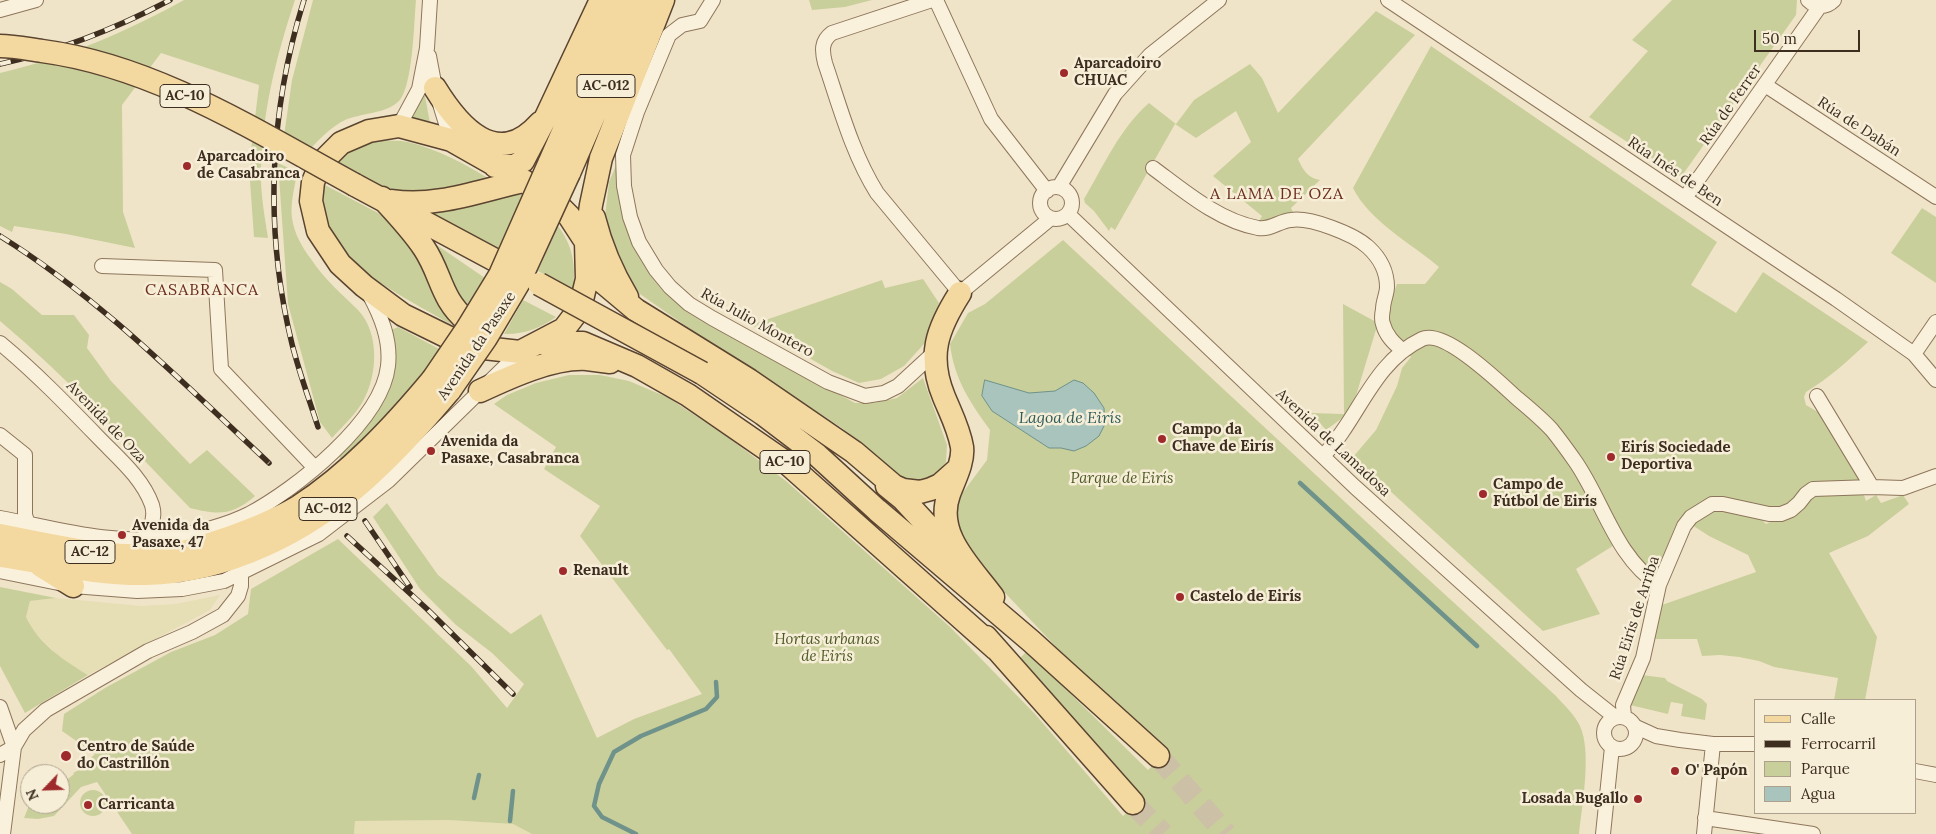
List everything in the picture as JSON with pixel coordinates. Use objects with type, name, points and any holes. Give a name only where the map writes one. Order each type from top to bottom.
[{"type":"main road","points":[[495,166],[514,166],[523,161],[547,115],[601,0]]},
{"type":"main road","name":"Avenida da Pasaxe","points":[[0,536],[80,551],[168,563],[214,564],[255,551],[294,531],[332,506],[366,479],[395,452],[441,385],[486,338],[518,284],[621,0]]},
{"type":"main road","name":"Avenida da Pasaxe","points":[[559,168],[644,0]]},
{"type":"main road","points":[[587,251],[569,216],[548,195],[451,140],[399,126],[369,131],[341,143],[321,163],[313,182],[311,201],[318,232],[340,264],[364,286],[403,315],[466,346],[528,347],[564,329],[580,308],[587,279],[587,251],[591,205],[601,158],[663,0]]},
{"type":"main road","name":"AC-10","points":[[0,46],[62,54],[116,68],[170,89],[219,112],[382,198],[702,373],[763,414],[817,455],[877,510],[1031,640],[1158,756]]},
{"type":"main road","points":[[435,88],[450,112],[480,140],[497,144],[519,140],[536,127],[547,115]]},
{"type":"main road","points":[[382,198],[403,202],[439,200],[524,181]]},
{"type":"main road","points":[[382,198],[405,222],[425,250],[455,311],[479,331],[506,339],[532,337],[564,329]]},
{"type":"main road","name":"AC-10","points":[[591,205],[599,240],[620,286],[636,310]]},
{"type":"main road","name":"AC-10","points":[[587,251],[599,279],[636,310],[749,380],[831,438],[903,499],[1031,640]]},
{"type":"main road","points":[[960,294],[943,324],[935,352],[937,375],[943,395],[959,430],[962,450],[945,510],[946,523],[951,539],[995,600]]},
{"type":"main road","name":"AC-10","points":[[528,347],[583,343],[637,366],[688,395],[788,464],[996,649]]},
{"type":"main road","points":[[480,391],[510,377],[546,364],[585,359],[637,366]]},
{"type":"main road","points":[[831,438],[854,452],[886,480],[903,490],[920,492],[931,489],[940,485],[958,469]]},
{"type":"main road","name":"AC-10","points":[[877,510],[996,649],[1133,803]]},
{"type":"main road","name":"Avenida da Pasaxe","points":[[0,556],[99,572],[145,574],[168,563]]},
{"type":"main road","points":[[32,560],[73,586]]},
{"type":"street","points":[[0,10],[36,0]]},
{"type":"street","points":[[399,126],[419,89],[427,48],[430,0]]},
{"type":"street","name":"Rúa Julio Montero","points":[[713,0],[700,21],[682,25],[669,35],[623,154],[624,186],[630,217],[639,242],[656,270],[670,287],[689,304],[712,318],[828,382],[865,396],[884,393],[898,386],[935,352]]},
{"type":"street","points":[[932,0],[832,33],[826,37],[824,42],[822,52],[825,63],[852,141],[869,180],[877,193],[960,294],[1051,218]]},
{"type":"street","points":[[936,0],[991,119],[1053,189],[1067,191],[1072,200],[1072,205],[1068,214],[1059,219],[1051,218],[1045,214],[1041,205],[1043,195],[1053,189],[1115,94],[1150,56],[1220,0]]},
{"type":"street","name":"Rúa de Ferrer","points":[[1684,198],[1765,85],[1814,3],[1830,4],[1834,0]]},
{"type":"street","name":"Rúa Inés de Ben","points":[[1395,2],[1914,354],[1936,380]]},
{"type":"street","points":[[427,48],[435,88],[451,140]]},
{"type":"street","name":"Rúa de Dabán","points":[[1765,85],[1936,197]]},
{"type":"street","points":[[1153,168],[1206,206],[1247,225],[1260,228],[1272,227],[1290,220],[1318,223],[1355,236],[1381,261],[1385,269],[1387,288],[1383,303],[1382,322],[1388,336],[1403,351]]},
{"type":"street","name":"Avenida de Lamadosa","points":[[1068,214],[1323,456],[1581,690],[1620,722],[1656,736]]},
{"type":"street","points":[[102,266],[216,270],[222,370],[315,468]]},
{"type":"street","points":[[0,518],[112,538],[142,540],[169,537],[227,523],[248,514],[272,500],[315,468],[345,439],[373,407],[383,386],[388,367],[388,345],[378,312],[364,286]]},
{"type":"street","points":[[1914,354],[1936,322]]},
{"type":"street","points":[[1323,456],[1335,444],[1369,388],[1387,365],[1403,351],[1424,338],[1443,340],[1474,359],[1551,430],[1576,462],[1629,558],[1646,576],[1659,584]]},
{"type":"street","name":"Avenida de Oza","points":[[0,343],[34,372],[140,481],[152,507],[153,520],[150,530],[142,540]]},
{"type":"street","name":"Avenida da Pasaxe","points":[[0,571],[73,586],[137,591],[182,589],[224,581],[319,534],[388,482],[480,391],[528,347]]},
{"type":"street","points":[[1817,396],[1872,487]]},
{"type":"street","points":[[0,435],[25,455],[25,515],[28,524]]},
{"type":"street","name":"Rúa Eirís de Arriba","points":[[1622,746],[1636,731],[1620,722],[1622,705],[1643,658],[1659,584],[1684,526],[1691,517],[1712,504],[1723,504],[1769,514],[1782,514],[1791,510],[1813,489],[1903,488],[1936,476]]},
{"type":"street","points":[[3,834],[14,747],[24,730],[46,710],[148,651],[192,632],[223,615],[238,596],[241,586],[241,573]]},
{"type":"street","points":[[0,707],[14,747]]},
{"type":"street","points":[[1620,722],[1604,736],[1605,741],[1622,746],[1656,736],[1713,744],[1754,744]]},
{"type":"street","points":[[1704,834],[1713,744]]},
{"type":"street","points":[[1603,834],[1608,774],[1622,746]]},
{"type":"street","points":[[0,755],[14,747]]},
{"type":"street","points":[[1916,771],[1936,775]]},
{"type":"street","points":[[1705,818],[1813,834]]},
{"type":"shaded area","points":[[220,595],[210,610],[88,675],[64,661],[33,631],[26,617],[30,601],[56,598],[141,606],[176,604]]},
{"type":"shaded area","points":[[448,820],[513,824],[532,834],[354,834],[355,821]]},
{"type":"green space","points":[[184,0],[295,0],[276,65],[264,132],[261,185],[268,238],[254,237],[250,181],[251,150],[259,85],[161,53],[122,105],[123,212],[135,248],[14,226],[12,232],[0,226],[0,73],[48,60],[95,43],[140,23]]},
{"type":"green space","points":[[313,0],[416,0],[410,68],[404,93],[399,101],[380,111],[345,120],[331,129],[310,149],[284,136],[292,80]]},
{"type":"green space","points":[[809,0],[872,0],[845,7],[812,10]]},
{"type":"green space","points":[[1672,0],[1797,0],[1796,15],[1681,177],[1589,117],[1648,51],[1632,40]]},
{"type":"green space","points":[[1376,11],[1415,35],[1298,159],[1306,173],[1320,180],[1291,208],[1294,214],[1257,225],[1262,216],[1213,176],[1251,142],[1236,111],[1196,138],[1175,124],[1115,230],[1111,227],[1109,231],[1094,211],[1085,203],[1084,199],[1121,136],[1129,124],[1149,103],[1176,124],[1194,100],[1250,64],[1262,78],[1278,113]]},
{"type":"green space","points":[[1431,46],[1717,242],[1691,285],[1736,313],[1763,272],[1868,342],[1838,369],[1806,392],[1804,397],[1806,405],[1823,415],[1860,482],[1797,494],[1788,505],[1776,509],[1708,499],[1690,509],[1678,520],[1657,571],[1648,570],[1624,539],[1576,569],[1600,614],[1543,631],[1353,457],[1376,430],[1397,386],[1402,368],[1411,357],[1390,327],[1387,310],[1397,284],[1425,284],[1439,267],[1380,222],[1360,200],[1353,188]]},
{"type":"green space","points":[[421,96],[425,96],[430,123],[410,119]]},
{"type":"green space","points":[[380,140],[405,141],[419,145],[441,153],[491,180],[451,190],[405,192],[379,188],[334,164],[355,147]]},
{"type":"green space","points":[[278,163],[297,172],[292,201],[292,218],[302,245],[321,273],[365,319],[373,342],[374,368],[367,392],[362,403],[332,438],[320,422],[288,304]]},
{"type":"green space","points":[[617,163],[618,196],[642,259],[660,287],[672,299],[722,330],[855,403],[873,403],[897,398],[923,378],[947,445],[946,462],[937,474],[921,481],[907,480],[887,469],[842,428],[713,345],[640,294],[626,274],[613,247],[605,217],[609,182]]},
{"type":"green space","points":[[323,184],[393,223],[418,255],[439,306],[452,325],[379,282],[345,255],[332,239],[324,223],[321,204]]},
{"type":"green space","points":[[513,192],[523,196],[499,250],[421,210]]},
{"type":"green space","points":[[1922,208],[1936,217],[1936,283],[1891,253]]},
{"type":"green space","points":[[558,226],[570,248],[574,264],[573,290],[538,271]]},
{"type":"green space","points":[[422,235],[485,278],[464,314]]},
{"type":"green space","points":[[1063,240],[1569,710],[1580,726],[1584,737],[1586,764],[1579,834],[532,834],[513,824],[448,820],[355,821],[354,834],[132,834],[97,782],[81,787],[70,799],[70,777],[95,754],[62,731],[64,714],[105,688],[171,652],[215,635],[248,614],[251,589],[338,539],[471,666],[507,708],[524,684],[492,653],[456,625],[420,589],[373,517],[387,503],[438,575],[511,634],[541,614],[597,738],[634,719],[702,694],[580,536],[600,506],[544,469],[556,447],[494,404],[507,395],[536,383],[569,375],[600,375],[629,381],[669,398],[729,438],[786,481],[950,627],[1035,714],[1123,816],[1140,801],[1021,660],[1021,657],[1026,652],[1030,654],[1148,770],[1166,753],[1127,713],[1058,649],[992,579],[962,541],[956,526],[955,503],[987,460],[990,430],[964,390],[955,368],[950,344],[968,313],[985,304]]},
{"type":"green space","points":[[923,279],[939,303],[924,344],[904,366],[881,379],[859,383],[832,371],[751,325],[882,280],[885,288]]},
{"type":"green space","points":[[0,282],[12,289],[42,315],[74,315],[89,335],[87,348],[111,381],[190,464],[207,450],[255,496],[247,503],[224,512],[217,513],[190,508],[74,388],[0,321]]},
{"type":"green space","points":[[523,300],[556,317],[531,330],[504,334]]},
{"type":"green space","points":[[1343,304],[1378,323],[1355,399],[1345,416],[1326,430],[1311,413],[1344,414]]},
{"type":"green space","points":[[398,327],[441,350],[384,420],[341,459],[338,455],[371,419],[384,399],[391,376],[391,330]]},
{"type":"green space","points":[[1863,492],[1866,501],[1876,495],[1881,503],[1903,495],[1909,504],[1868,536],[1829,553],[1877,637],[1865,699],[1834,699],[1838,678],[1774,667],[1759,661],[1739,657],[1702,656],[1697,639],[1652,639],[1659,606],[1756,572],[1748,555],[1709,536],[1692,525],[1715,509],[1761,519],[1766,524],[1807,505],[1807,501],[1816,495]]},
{"type":"green space","points":[[0,587],[56,598],[30,601],[26,617],[44,643],[88,675],[25,713],[0,666]]},
{"type":"green space","points":[[1642,675],[1665,678],[1667,681],[1702,699],[1707,704],[1705,720],[1681,716],[1683,704],[1671,702],[1668,714],[1630,705]]},
{"type":"green space","points":[[93,790],[102,794],[106,803],[102,812],[93,816],[84,812],[80,803],[84,794]]},
{"type":"green space","points":[[26,814],[56,814],[38,819],[24,818]]},
{"type":"water","name":"Lagoa de Eirís","points":[[985,380],[1029,393],[1055,391],[1074,380],[1083,383],[1094,393],[1104,408],[1105,424],[1099,436],[1086,446],[1074,451],[1049,448],[992,411],[982,396]]},
{"type":"waterway","points":[[1300,483],[1477,646]]},
{"type":"waterway","points":[[636,834],[602,817],[594,806],[599,784],[614,752],[641,736],[706,709],[717,697],[716,682]]},
{"type":"waterway","points":[[474,798],[479,775]]},
{"type":"waterway","points":[[510,821],[513,791]]},
{"type":"tunnel","points":[[1158,756],[1226,834]]},
{"type":"tunnel","points":[[1133,803],[1163,834]]},
{"type":"railway","points":[[0,64],[22,59],[87,38],[170,0]]},
{"type":"railway","points":[[304,0],[292,42],[283,85],[274,171],[274,215],[283,301],[292,344],[318,427]]},
{"type":"railway","points":[[0,236],[37,260],[106,314],[172,372],[269,463]]},
{"type":"railway","points":[[365,521],[410,587]]},
{"type":"railway","points":[[347,536],[427,609],[513,694]]},
{"type":"place","name":"Aparcadoiro CHUAC","points":[[1064,73]]},
{"type":"place","name":"Aparcadoiro de Casabranca","points":[[187,166]]},
{"type":"place","name":"Campo da Chave de Eirís","points":[[1162,439]]},
{"type":"place","name":"Avenida da Pasaxe, Casabranca","points":[[431,451]]},
{"type":"place","name":"Eirís Sociedade Deportiva","points":[[1611,457]]},
{"type":"place","name":"Campo de Fútbol de Eirís","points":[[1483,494]]},
{"type":"place","name":"Avenida da Pasaxe, 47","points":[[122,535]]},
{"type":"place","name":"Renault","points":[[563,571]]},
{"type":"place","name":"Castelo de Eirís","points":[[1180,597]]},
{"type":"place","name":"Centro de Saúde do Castrillón","points":[[66,756]]},
{"type":"place","name":"O' Papón","points":[[1675,771]]},
{"type":"place","name":"Losada Bugallo","points":[[1638,799]]},
{"type":"place","name":"Carricanta","points":[[88,805]]},
{"type":"district","name":"A LAMA DE OZA","points":[[1277,194]]},
{"type":"district","name":"CASABRANCA","points":[[202,290]]},
{"type":"park label","name":"Parque de Eirís","points":[[1122,479]]},
{"type":"park label","name":"Hortas urbanas de Eirís","points":[[827,648]]}]
